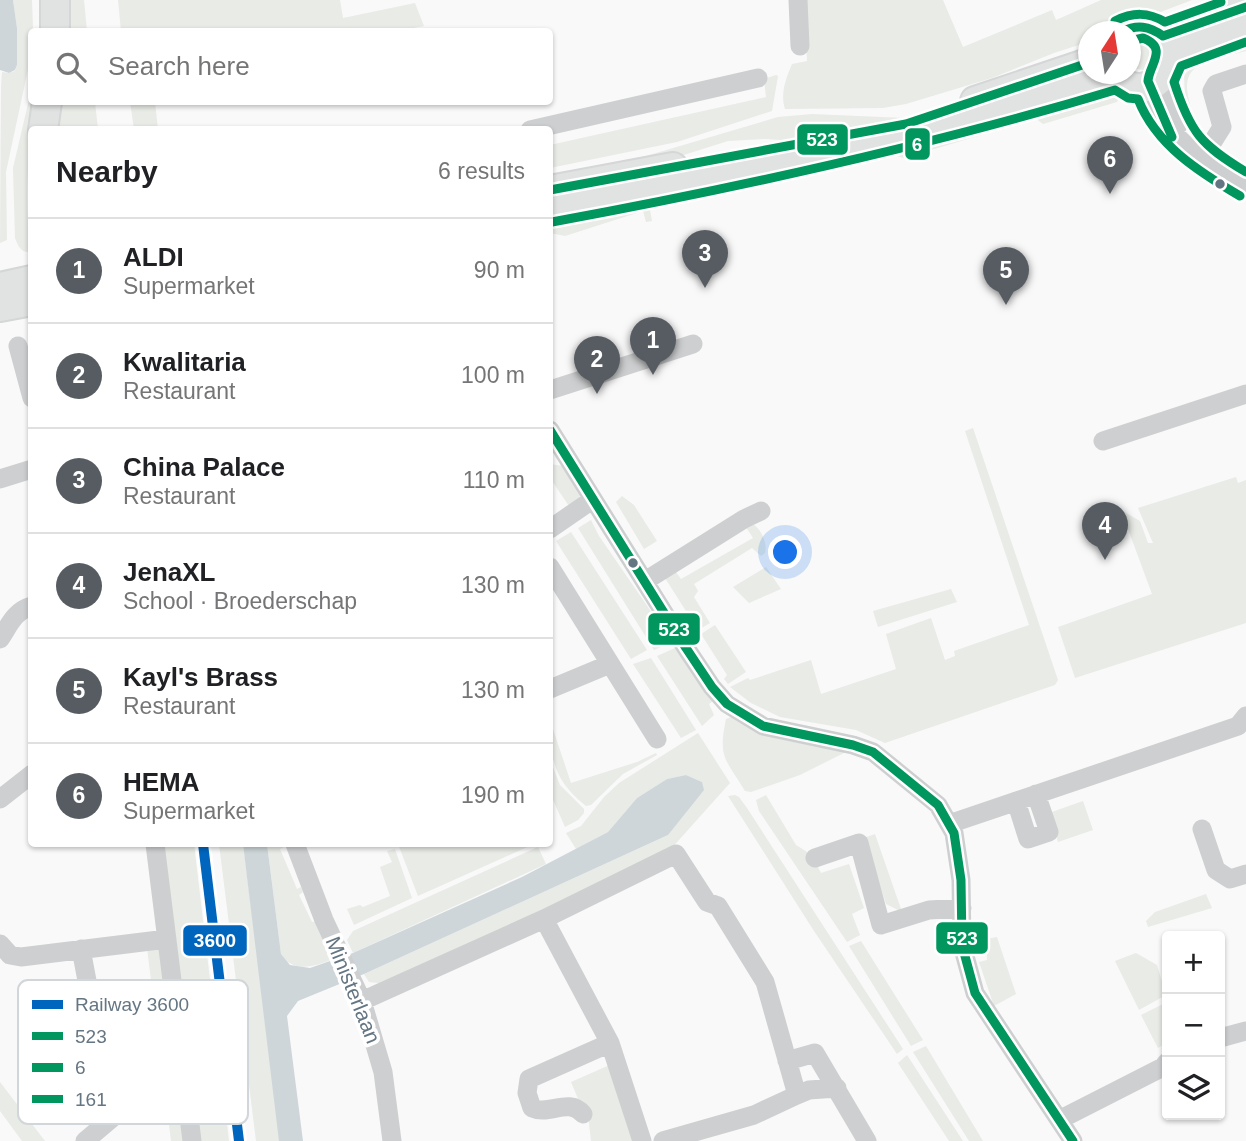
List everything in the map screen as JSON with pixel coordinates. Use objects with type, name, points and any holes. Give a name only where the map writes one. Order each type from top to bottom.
[{"type":"street","points":[[55,0],[55,28]]},
{"type":"street","points":[[799,0],[800,46]]},
{"type":"street","points":[[1141,79],[1246,7]]},
{"type":"street","points":[[1141,25],[1145,25],[1160,65],[1150,97],[1171,132],[1196,153],[1246,186]]},
{"type":"street","points":[[1160,65],[1246,29]]},
{"type":"street","points":[[553,189],[906,124],[1078,66]]},
{"type":"street","points":[[1196,153],[1222,127],[1212,91],[1216,84],[1246,74]]},
{"type":"street","points":[[548,126],[758,78]]},
{"type":"street","points":[[553,209],[847,150],[1016,108],[1089,84]]},
{"type":"street","points":[[44,126],[47,105]]},
{"type":"street","points":[[0,287],[28,281]]},
{"type":"street","points":[[0,307],[28,302]]},
{"type":"street","points":[[553,389],[693,344]]},
{"type":"street","points":[[18,346],[28,383]]},
{"type":"street","points":[[1103,442],[1246,394]]},
{"type":"street","points":[[553,435],[707,680],[727,704],[771,729],[853,745],[873,752],[938,805],[956,844],[962,908],[962,945],[975,993],[1073,1141]]},
{"type":"street","points":[[0,479],[28,470]]},
{"type":"street","points":[[553,527],[592,500]]},
{"type":"street","points":[[645,581],[744,519],[761,512]]},
{"type":"street","points":[[553,572],[657,739]]},
{"type":"street","points":[[0,639],[10,620],[28,607]]},
{"type":"street","points":[[553,688],[610,664]]},
{"type":"street","points":[[949,824],[1238,726],[1246,716]]},
{"type":"street","points":[[0,799],[28,777]]},
{"type":"street","points":[[1016,801],[1028,839],[1049,832],[1036,794]]},
{"type":"street","points":[[1202,829],[1216,870],[1230,879],[1246,874]]},
{"type":"street","points":[[815,858],[859,843],[881,925],[929,910],[962,908]]},
{"type":"street","points":[[155,847],[172,980]]},
{"type":"street","name":"Ministerlaan","points":[[296,847],[358,994],[383,1072],[392,1141]]},
{"type":"street","points":[[358,994],[544,919],[676,854],[707,902],[718,906],[765,982],[797,1095]]},
{"type":"street","points":[[544,919],[610,1043],[642,1141]]},
{"type":"street","points":[[0,944],[10,955],[21,957],[167,939]]},
{"type":"street","points":[[81,949],[87,980]]},
{"type":"street","points":[[1225,1037],[1246,1031]]},
{"type":"street","points":[[583,1114],[569,1106],[537,1110],[532,1108],[527,1093],[529,1079],[610,1043]]},
{"type":"street","points":[[787,1061],[815,1053],[867,1141]]},
{"type":"street","points":[[1059,1119],[1162,1068]]},
{"type":"street","points":[[663,1141],[754,1115],[809,1090],[836,1088]]},
{"type":"street","points":[[85,1141],[105,1124]]},
{"type":"shaded area","points":[[0,0],[13,0],[17,28],[17,65],[15,70],[9,73],[0,70]]},
{"type":"shaded area","points":[[13,0],[32,0],[33,28],[28,28],[28,69],[6,172],[7,240],[0,243],[2,72],[15,71],[17,28]]},
{"type":"shaded area","points":[[63,0],[84,0],[87,28],[64,28]]},
{"type":"shaded area","points":[[118,0],[340,0],[343,18],[415,3],[424,26],[413,28],[121,28]]},
{"type":"shaded area","points":[[804,0],[943,0],[963,47],[1052,10],[1056,20],[1101,0],[1192,0],[1158,13],[1147,10],[1132,12],[1121,15],[1115,21],[1078,21],[1078,45],[992,78],[906,104],[883,108],[785,109],[783,92],[792,64],[807,61]]},
{"type":"shaded area","points":[[1141,40],[1149,41],[1157,49],[1154,66],[1141,70]]},
{"type":"shaded area","points":[[1246,45],[1246,51],[1208,61],[1190,73],[1187,91],[1204,140],[1199,140],[1189,117],[1184,75],[1197,62]]},
{"type":"shaded area","points":[[778,76],[772,111],[677,142],[553,167],[553,144],[766,97],[764,79]]},
{"type":"shaded area","points":[[1115,93],[1120,96],[1117,102],[1043,124],[1031,115]]},
{"type":"shaded area","points":[[28,104],[37,105],[33,126],[28,126],[28,252],[20,248],[15,238],[13,168]]},
{"type":"shaded area","points":[[56,105],[95,105],[98,126],[53,126]]},
{"type":"shaded area","points":[[130,105],[155,105],[158,126],[134,126]]},
{"type":"shaded area","points":[[812,114],[905,118],[888,124],[794,141],[728,141],[649,166],[553,180],[553,174],[646,156],[778,117]]},
{"type":"shaded area","points":[[997,122],[988,133],[904,158],[882,152]]},
{"type":"shaded area","points":[[711,187],[712,194],[650,210],[652,221],[646,222],[643,211],[565,236],[553,234],[553,224],[564,219]]},
{"type":"shaded area","points":[[973,428],[1058,680],[1055,685],[885,743],[856,730],[780,717],[751,703],[730,687],[748,678],[750,680],[811,660],[821,694],[896,669],[886,634],[931,618],[945,660],[955,656],[954,651],[1029,625],[965,431]]},
{"type":"shaded area","points":[[553,464],[563,466],[580,496],[575,505],[569,506],[553,482]]},
{"type":"shaded area","points":[[1236,477],[1238,483],[1246,480],[1246,623],[1075,678],[1058,627],[1152,594],[1121,510],[1140,521],[1148,543],[1153,543],[1138,508]]},
{"type":"shaded area","points":[[622,496],[634,505],[657,541],[644,549],[616,502]]},
{"type":"shaded area","points":[[591,520],[599,536],[672,642],[654,650],[578,528]]},
{"type":"shaded area","points":[[753,524],[763,537],[765,553],[761,556],[752,548],[694,584],[698,591],[694,597],[710,623],[698,630],[665,578],[676,572],[681,579],[753,538],[746,527]]},
{"type":"shaded area","points":[[571,532],[647,650],[631,659],[556,541]]},
{"type":"shaded area","points":[[766,567],[781,589],[749,603],[733,587]]},
{"type":"shaded area","points":[[951,589],[957,602],[878,627],[873,611]]},
{"type":"shaded area","points":[[715,625],[746,672],[728,684],[724,679],[727,675],[701,634]]},
{"type":"shaded area","points":[[675,648],[713,701],[709,704],[714,715],[702,726],[657,656]]},
{"type":"shaded area","points":[[651,658],[696,730],[681,738],[633,664]]},
{"type":"shaded area","points":[[731,717],[772,736],[846,752],[800,775],[751,792],[745,791],[728,764],[723,750],[726,719]]},
{"type":"shaded area","points":[[553,729],[571,783],[637,762],[656,753],[657,755],[623,774],[591,805],[586,806],[567,788],[553,758]]},
{"type":"shaded area","points":[[698,733],[730,783],[670,850],[381,987],[378,983],[369,982],[364,974],[668,835],[702,782],[686,775],[667,779],[637,798],[608,832],[576,849],[566,833],[581,826],[619,783]]},
{"type":"shaded area","points":[[553,768],[560,785],[584,809],[578,820],[565,827],[553,800]]},
{"type":"shaded area","points":[[686,775],[702,782],[704,790],[668,835],[364,974],[298,1001],[287,1016],[303,1141],[279,1141],[243,847],[267,847],[281,954],[290,965],[310,968],[353,953],[522,877],[608,832],[637,798],[667,779]]},
{"type":"shaded area","points":[[735,795],[747,808],[903,1049],[897,1054],[728,796]]},
{"type":"shaded area","points":[[766,795],[796,845],[812,855],[821,873],[849,864],[864,908],[852,914],[860,935],[847,942],[759,811],[756,800]]},
{"type":"shaded area","points":[[1083,801],[1093,830],[1058,842],[1049,813]]},
{"type":"shaded area","points":[[875,834],[902,912],[886,904],[864,838]]},
{"type":"shaded area","points":[[163,847],[194,847],[210,980],[179,980]]},
{"type":"shaded area","points":[[219,847],[243,847],[281,1141],[256,1141],[248,1077],[248,980],[236,980]]},
{"type":"shaded area","points":[[267,847],[284,847],[280,849],[297,889],[301,887],[303,892],[299,895],[312,922],[317,921],[333,959],[305,967],[292,964],[281,954]]},
{"type":"shaded area","points":[[399,847],[527,847],[418,896]]},
{"type":"shaded area","points":[[538,847],[546,864],[353,953],[347,940],[353,931]]},
{"type":"shaded area","points":[[395,849],[412,898],[354,925],[347,909],[360,905],[363,907],[390,896],[380,867],[392,862],[387,851]]},
{"type":"shaded area","points":[[1206,894],[1212,908],[1148,927],[1146,921],[1155,912]]},
{"type":"shaded area","points":[[997,937],[1016,994],[994,1006],[979,962],[987,960],[986,939]]},
{"type":"shaded area","points":[[861,941],[923,1040],[911,1046],[849,946]]},
{"type":"shaded area","points":[[147,948],[160,948],[164,980],[151,980]]},
{"type":"shaded area","points":[[1136,953],[1157,965],[1162,982],[1162,997],[1139,1010],[1115,961]]},
{"type":"shaded area","points":[[1162,1004],[1162,1046],[1158,1048],[1141,1015]]},
{"type":"shaded area","points":[[926,1046],[983,1141],[969,1141],[913,1052]]},
{"type":"shaded area","points":[[907,1055],[963,1141],[949,1141],[898,1063]]},
{"type":"shaded area","points":[[612,1064],[633,1141],[591,1141],[587,1106],[581,1106],[571,1082]]},
{"type":"shaded area","points":[[0,1082],[18,1106],[18,1124],[32,1124],[45,1141],[22,1141],[0,1111]]},
{"type":"shaded area","points":[[169,1124],[181,1124],[183,1141],[171,1141]]},
{"type":"shaded area","points":[[197,1124],[227,1124],[229,1141],[199,1141]]},
{"type":"rail line","name":"3600","points":[[203,847],[219,980]]},
{"type":"rail line","name":"3600","points":[[237,1124],[239,1141]]},
{"type":"transit line","name":"161","points":[[1115,21],[1140,14],[1165,22],[1221,2]]},
{"type":"transit line","name":"523","points":[[1141,27],[1163,36],[1246,7]]},
{"type":"transit line","name":"6","points":[[1141,38],[1151,42],[1155,47],[1156,57],[1148,81],[1172,137]]},
{"type":"transit line","name":"161","points":[[1246,42],[1181,66],[1174,82],[1186,113],[1199,136],[1218,154],[1246,172]]},
{"type":"transit line","name":"523","points":[[553,189],[906,124],[1078,66]]},
{"type":"transit line","name":"6","points":[[553,222],[835,164],[976,129],[1115,90],[1128,98],[1138,99],[1156,130],[1180,156],[1240,196]]},
{"type":"transit line","name":"523","points":[[553,435],[686,648],[727,704],[763,726],[853,745],[873,752],[938,805],[954,833],[961,880],[962,945],[975,993],[1073,1141]]},
{"type":"place","name":"HEMA","points":[[1110,194]]},
{"type":"place","name":"China Palace","points":[[705,288]]},
{"type":"place","name":"Kayl's Brass","points":[[1006,305]]},
{"type":"place","name":"ALDI","points":[[653,375]]},
{"type":"place","name":"Kwalitaria","points":[[597,394]]},
{"type":"place","name":"JenaXL","points":[[1105,560]]}]
